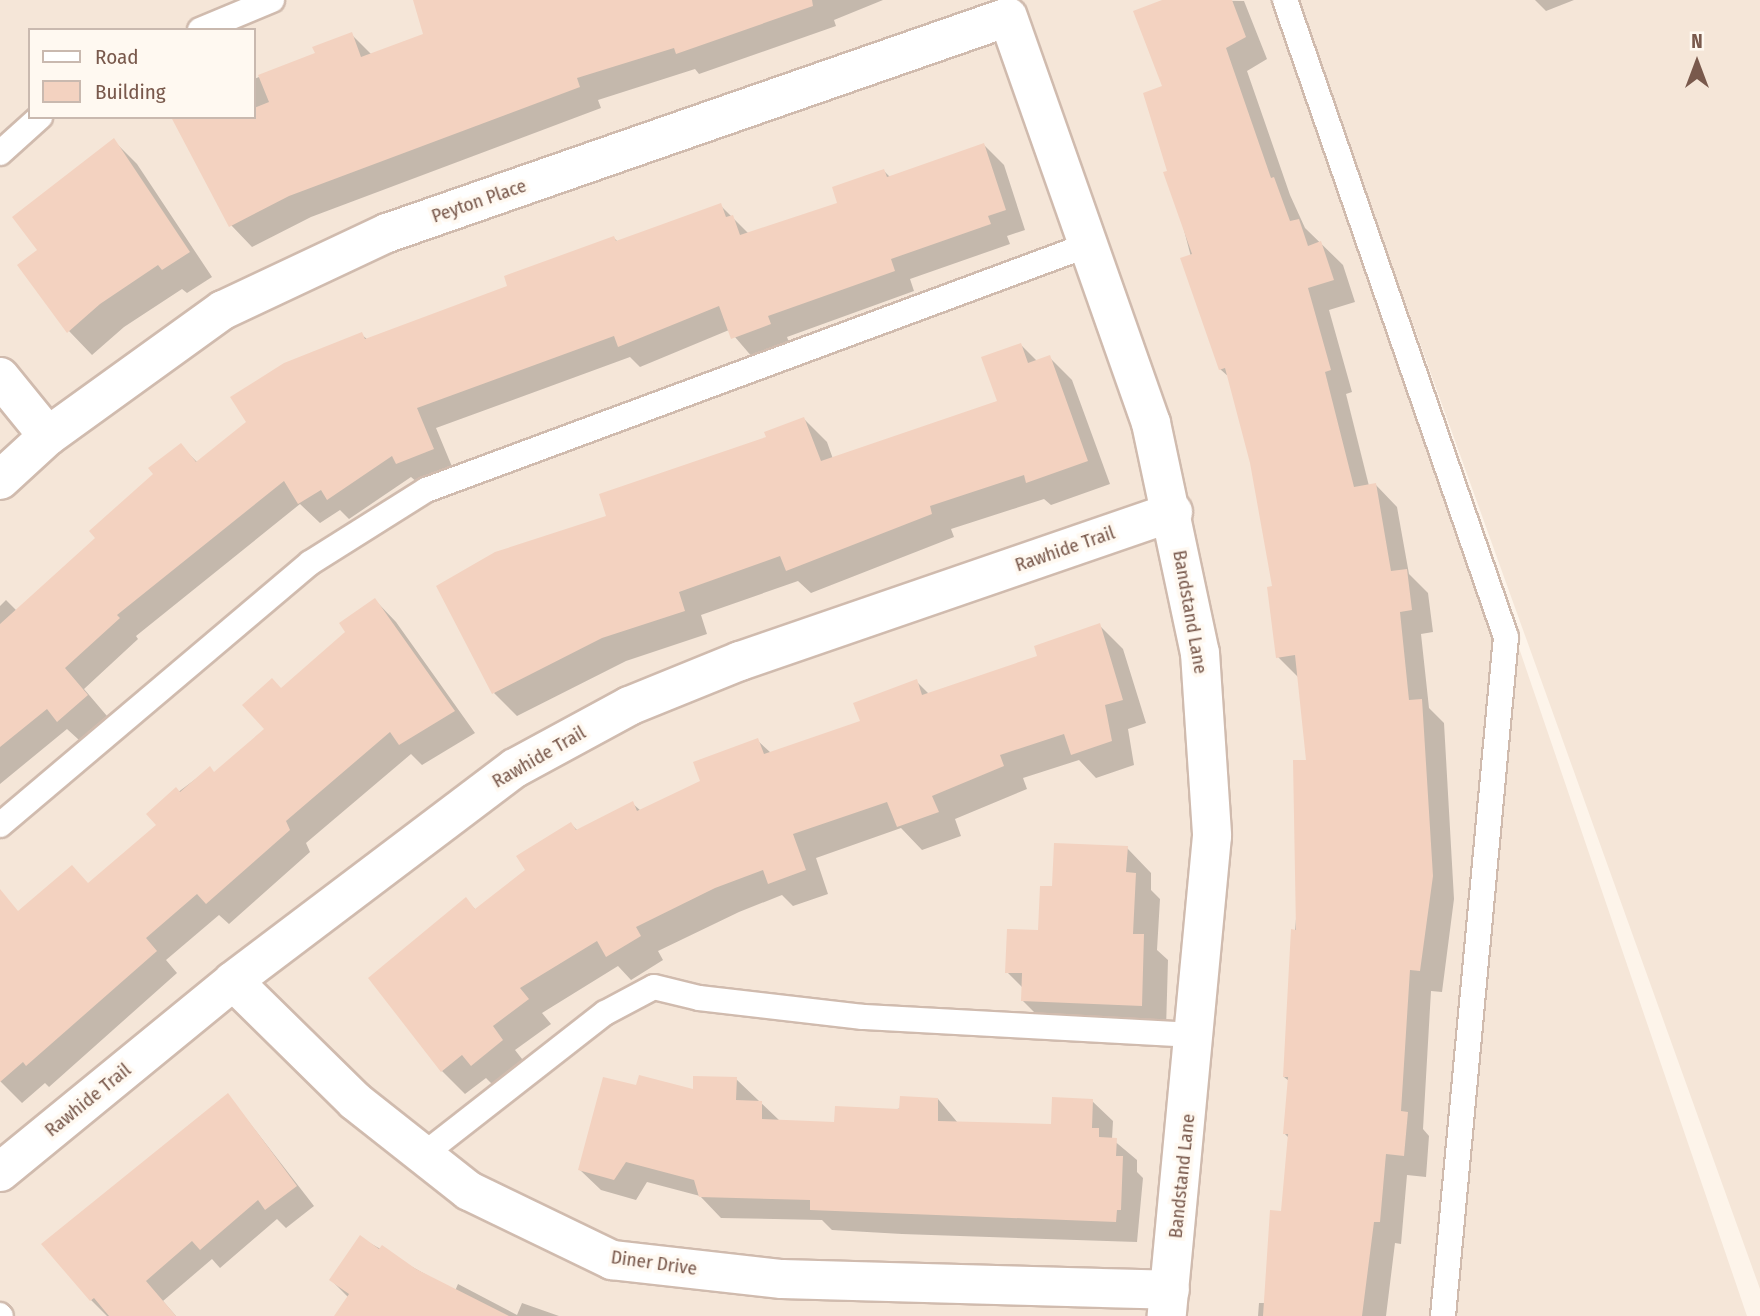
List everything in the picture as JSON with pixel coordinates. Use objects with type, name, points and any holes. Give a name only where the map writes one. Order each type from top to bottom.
[{"type":"street","name":"Bandstand Lane","points":[[1008,17],[1151,423],[1173,512],[1200,653],[1212,836],[1196,1035],[1168,1303]]},
{"type":"street","name":"Peyton Place","points":[[0,480],[48,436],[223,310],[387,233],[1008,17]]},
{"type":"street","points":[[0,377],[48,436]]},
{"type":"street","name":"Rawhide Trail","points":[[0,1172],[233,981],[422,834],[514,768],[629,706],[740,661],[1173,512]]},
{"type":"street","name":"Diner Drive","points":[[233,981],[355,1101],[469,1191],[612,1261],[782,1279],[1168,1303]]},
{"type":"lane","points":[[205,28],[272,0]]},
{"type":"lane","points":[[1285,0],[1506,637],[1443,1316]]},
{"type":"lane","points":[[0,153],[38,119]]},
{"type":"lane","points":[[0,825],[310,563],[426,490],[1088,245]]},
{"type":"lane","points":[[424,1155],[605,1013],[654,987],[699,998],[863,1017],[1196,1035]]},
{"type":"shaded area","points":[[0,0],[1760,0],[1760,1289],[1321,68],[1747,1316],[0,1316]]},
{"type":"building","points":[[413,0],[812,0],[813,6],[676,54],[674,48],[577,78],[580,87],[289,196],[229,227],[172,119],[256,119],[256,107],[269,102],[258,75],[315,53],[312,47],[352,32],[361,57],[423,34]]},
{"type":"building","points":[[1162,0],[1232,0],[1246,37],[1226,48],[1271,178],[1274,177],[1290,221],[1299,219],[1308,246],[1321,241],[1334,280],[1308,288],[1331,370],[1325,372],[1354,487],[1376,483],[1391,571],[1407,569],[1412,610],[1400,612],[1409,700],[1422,699],[1433,876],[1420,971],[1410,970],[1401,1111],[1408,1112],[1404,1156],[1386,1154],[1380,1222],[1374,1222],[1362,1316],[1263,1316],[1270,1210],[1281,1211],[1288,1134],[1283,1134],[1288,1077],[1283,1077],[1291,929],[1296,930],[1293,760],[1306,760],[1295,655],[1276,658],[1267,587],[1272,586],[1250,463],[1225,368],[1219,370],[1180,258],[1192,254],[1163,172],[1167,171],[1143,93],[1162,86],[1133,11]]},
{"type":"building","points":[[114,138],[190,252],[162,270],[158,265],[100,304],[67,333],[17,265],[37,250],[12,217]]},
{"type":"building","points":[[984,143],[1006,210],[988,216],[991,224],[891,259],[895,271],[768,316],[771,324],[731,339],[719,306],[618,347],[614,336],[417,408],[434,449],[396,464],[392,456],[327,500],[321,490],[298,504],[284,481],[117,615],[120,618],[65,668],[88,695],[57,722],[47,709],[0,747],[0,624],[95,538],[89,531],[153,474],[148,468],[181,443],[196,462],[246,422],[230,397],[284,363],[362,332],[365,339],[507,286],[504,276],[614,236],[616,241],[721,203],[726,217],[733,215],[740,235],[837,203],[832,187],[884,169],[887,177]]},
{"type":"building","points":[[1021,343],[1028,363],[1050,355],[1088,461],[1026,483],[1024,475],[930,506],[932,514],[786,571],[780,556],[679,592],[685,611],[602,638],[492,694],[436,586],[495,552],[606,516],[599,494],[766,437],[764,432],[804,417],[821,461],[997,401],[981,357]]},
{"type":"building","points":[[375,598],[455,711],[399,745],[390,732],[286,821],[290,830],[206,904],[197,894],[146,938],[157,951],[26,1066],[23,1062],[0,1082],[0,889],[18,911],[72,865],[88,883],[156,825],[146,814],[176,787],[180,792],[210,766],[214,772],[264,729],[242,705],[272,678],[281,688],[345,632],[339,623]]},
{"type":"building","points":[[1100,623],[1123,700],[1105,705],[1112,741],[1071,755],[1064,734],[1000,755],[1004,766],[932,796],[939,812],[897,827],[887,802],[793,834],[806,870],[768,884],[763,870],[715,888],[636,927],[641,936],[606,957],[597,941],[520,988],[529,999],[493,1026],[503,1040],[471,1066],[462,1055],[441,1072],[368,978],[466,897],[475,909],[525,870],[516,856],[571,822],[576,830],[633,801],[637,811],[700,781],[693,762],[758,738],[764,754],[860,721],[853,703],[917,679],[922,695],[1037,656],[1034,646]]},
{"type":"building","points":[[1054,843],[1128,846],[1126,872],[1136,873],[1133,934],[1144,934],[1142,1006],[1021,1001],[1022,973],[1005,973],[1007,929],[1038,930],[1040,886],[1052,886]]},
{"type":"building","points":[[639,1075],[693,1089],[693,1076],[737,1077],[736,1100],[762,1101],[762,1119],[834,1122],[835,1106],[899,1109],[900,1096],[938,1098],[938,1121],[1051,1124],[1052,1097],[1093,1099],[1092,1128],[1099,1128],[1099,1137],[1117,1138],[1116,1156],[1123,1156],[1121,1210],[1117,1210],[1116,1222],[810,1210],[810,1200],[699,1197],[694,1180],[626,1162],[614,1180],[578,1170],[603,1077],[636,1085]]},
{"type":"building","points":[[228,1093],[297,1186],[265,1210],[258,1200],[200,1250],[192,1241],[146,1281],[176,1316],[109,1316],[94,1298],[90,1301],[41,1244]]},
{"type":"building","points":[[360,1235],[379,1249],[382,1245],[416,1269],[509,1316],[334,1316],[349,1294],[329,1280]]}]
